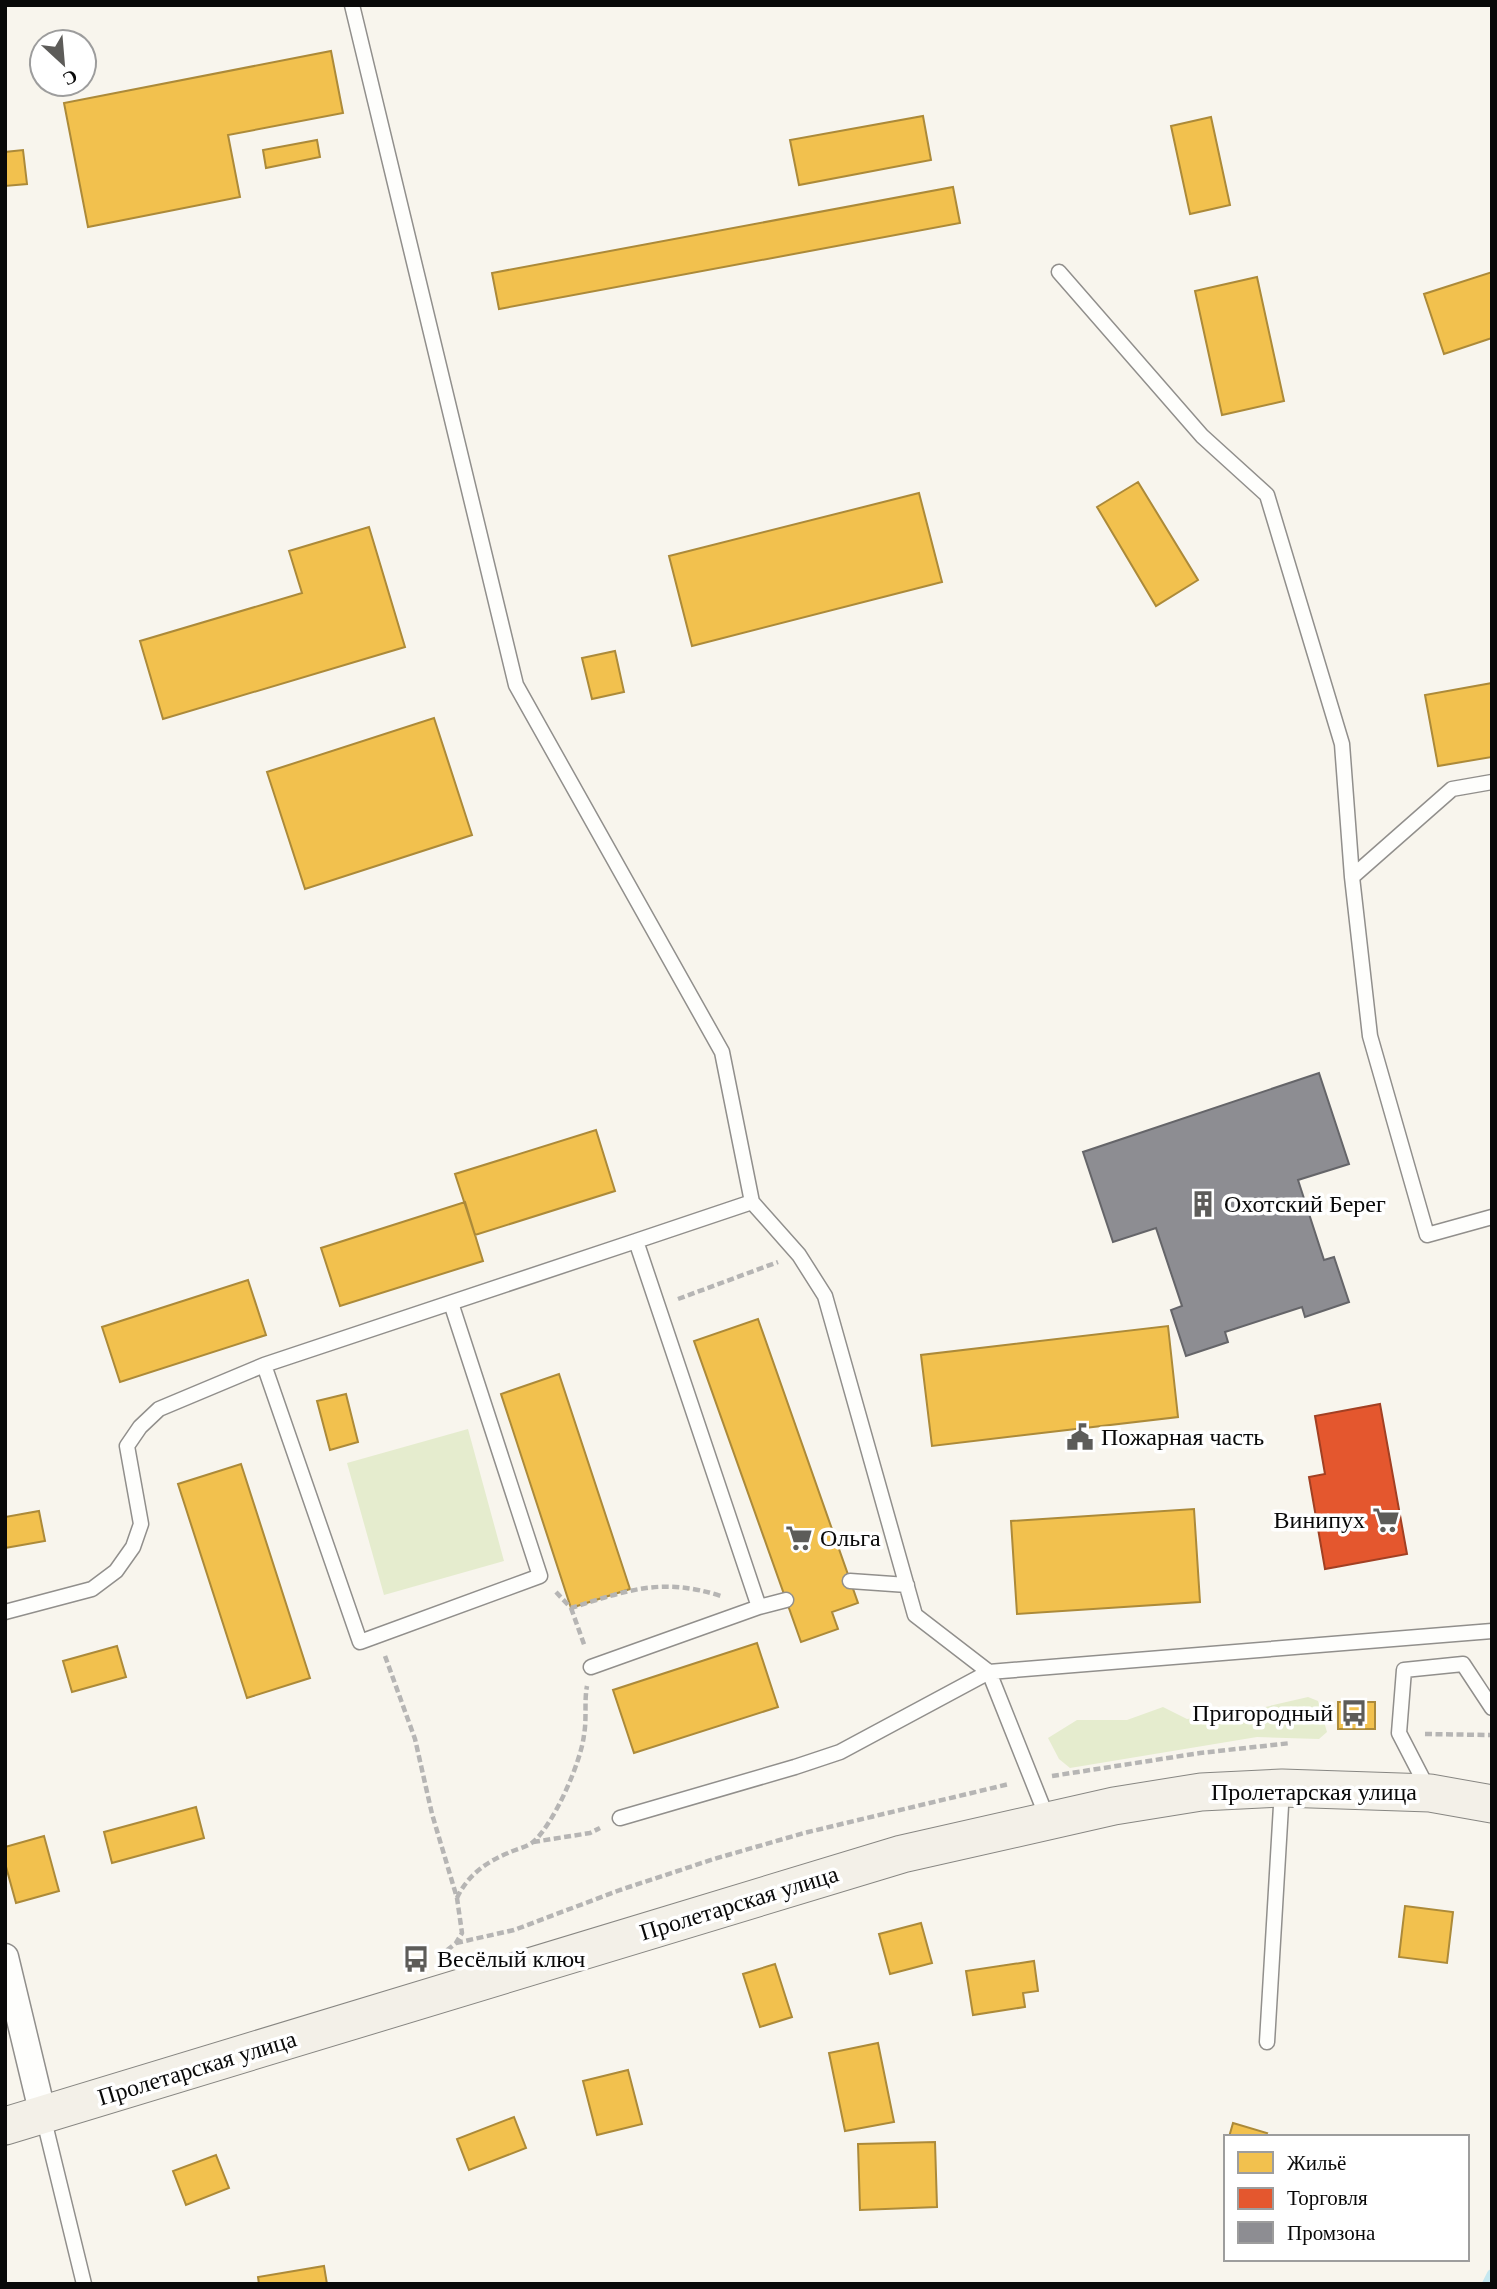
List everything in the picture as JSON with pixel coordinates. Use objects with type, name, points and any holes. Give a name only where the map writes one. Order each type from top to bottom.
[{"type":"main road","name":"Пролетарская улица","points":[[5,2126],[902,1854],[1114,1805],[1201,1792],[1282,1788],[1430,1793],[1492,1804]]},
{"type":"street","points":[[5,1957],[43,2115]]},
{"type":"lane","points":[[352,5],[516,685],[722,1052],[752,1202],[799,1255],[825,1296],[915,1615],[989,1672],[1048,1820]]},
{"type":"lane","points":[[1059,272],[1202,436],[1267,495],[1342,744],[1352,877],[1370,1036],[1427,1235],[1492,1217]]},
{"type":"lane","points":[[1352,877],[1452,789],[1492,782]]},
{"type":"lane","points":[[5,1612],[92,1589],[116,1572],[133,1547],[141,1524],[127,1446],[140,1427],[159,1409],[264,1365],[752,1202]]},
{"type":"lane","points":[[636,1241],[759,1607]]},
{"type":"lane","points":[[264,1365],[360,1642],[540,1576],[451,1303]]},
{"type":"lane","points":[[850,1581],[907,1585]]},
{"type":"lane","points":[[591,1667],[759,1607],[786,1600]]},
{"type":"lane","points":[[620,1818],[840,1752],[989,1672],[1492,1631]]},
{"type":"lane","points":[[1430,1793],[1399,1733],[1404,1670],[1463,1664],[1492,1708]]},
{"type":"lane","points":[[1266,2042],[1282,1788]]},
{"type":"lane","points":[[43,2115],[84,2284]]},
{"type":"path","points":[[658,1306],[799,1255]]},
{"type":"path","points":[[533,1842],[556,1812],[584,1736],[584,1698],[591,1667],[571,1608],[540,1576]]},
{"type":"path","points":[[571,1608],[630,1589],[672,1586],[695,1588],[759,1607]]},
{"type":"path","points":[[378,1636],[415,1739],[432,1814],[457,1898],[462,1933],[456,1944],[437,1959]]},
{"type":"path","points":[[1399,1733],[1492,1735]]},
{"type":"path","points":[[456,1944],[514,1930],[714,1858],[791,1836],[1032,1780],[1200,1753],[1291,1743]]},
{"type":"path","points":[[457,1898],[463,1884],[483,1866],[533,1842],[590,1833],[620,1818]]},
{"type":"green space","points":[[468,1429],[504,1561],[384,1595],[347,1463]]},
{"type":"green space","points":[[1308,1697],[1318,1701],[1327,1732],[1319,1739],[1257,1737],[1070,1768],[1059,1759],[1048,1738],[1077,1720],[1127,1720],[1163,1707],[1187,1719],[1248,1711]]},
{"type":"building: Жильё","points":[[331,51],[343,113],[228,135],[240,197],[88,227],[64,103]]},
{"type":"building: Жильё","points":[[923,116],[931,160],[799,185],[790,140]]},
{"type":"building: Жильё","points":[[1211,117],[1230,205],[1190,214],[1171,126]]},
{"type":"building: Жильё","points":[[317,140],[320,157],[266,168],[263,150]]},
{"type":"building: Жильё","points":[[23,150],[27,184],[5,186],[5,152]]},
{"type":"building: Жильё","points":[[953,187],[960,223],[499,309],[492,273]]},
{"type":"building: Жильё","points":[[1492,272],[1492,338],[1444,354],[1424,294]]},
{"type":"building: Жильё","points":[[1257,277],[1284,401],[1222,415],[1195,291]]},
{"type":"building: Жильё","points":[[1138,482],[1198,580],[1156,606],[1097,507]]},
{"type":"building: Жильё","points":[[919,493],[942,582],[692,646],[669,556]]},
{"type":"building: Жильё","points":[[369,527],[405,647],[163,719],[140,641],[302,593],[289,551]]},
{"type":"building: Жильё","points":[[615,651],[624,692],[592,699],[582,658]]},
{"type":"building: Жильё","points":[[1492,683],[1492,757],[1438,766],[1425,695]]},
{"type":"building: Жильё","points":[[434,718],[472,835],[305,889],[267,772]]},
{"type":"building: Жильё","points":[[596,1130],[615,1191],[475,1235],[455,1174]]},
{"type":"building: Жильё","points":[[465,1202],[483,1261],[340,1306],[321,1248]]},
{"type":"building: Жильё","points":[[248,1280],[266,1335],[120,1382],[102,1327]]},
{"type":"building: Жильё","points":[[758,1319],[858,1603],[832,1612],[838,1629],[801,1642],[694,1341]]},
{"type":"building: Жильё","points":[[1168,1326],[1178,1417],[932,1446],[921,1355]]},
{"type":"building: Жильё","points":[[559,1374],[630,1589],[571,1608],[501,1394]]},
{"type":"building: Жильё","points":[[346,1394],[358,1442],[330,1450],[317,1401]]},
{"type":"building: Жильё","points":[[241,1464],[310,1678],[247,1698],[178,1484]]},
{"type":"building: Жильё","points":[[1194,1509],[1200,1602],[1017,1614],[1011,1521]]},
{"type":"building: Жильё","points":[[39,1511],[45,1541],[5,1548],[5,1517]]},
{"type":"building: Жильё","points":[[757,1643],[778,1707],[634,1753],[613,1690]]},
{"type":"building: Жильё","points":[[117,1646],[126,1677],[72,1692],[63,1661]]},
{"type":"building: Жильё","points":[[1338,1702],[1375,1702],[1375,1729],[1338,1729]]},
{"type":"building: Жильё","points":[[196,1807],[204,1838],[112,1863],[104,1832]]},
{"type":"building: Жильё","points":[[44,1836],[59,1891],[16,1903],[5,1863],[5,1847]]},
{"type":"building: Жильё","points":[[1405,1906],[1453,1912],[1447,1963],[1399,1957]]},
{"type":"building: Жильё","points":[[921,1923],[932,1963],[890,1974],[879,1934]]},
{"type":"building: Жильё","points":[[1034,1961],[1038,1991],[1023,1993],[1025,2007],[973,2015],[966,1971]]},
{"type":"building: Жильё","points":[[775,1964],[792,2017],[760,2027],[743,1974]]},
{"type":"building: Жильё","points":[[878,2043],[894,2122],[845,2131],[829,2053]]},
{"type":"building: Жильё","points":[[628,2070],[642,2124],[597,2135],[583,2081]]},
{"type":"building: Жильё","points":[[514,2117],[526,2148],[469,2170],[457,2139]]},
{"type":"building: Жильё","points":[[1233,2123],[1267,2133],[1266,2135],[1230,2135]]},
{"type":"building: Жильё","points":[[935,2142],[937,2207],[860,2210],[858,2144]]},
{"type":"building: Жильё","points":[[216,2155],[229,2188],[186,2205],[173,2171]]},
{"type":"building: Жильё","points":[[324,2266],[327,2284],[259,2284],[258,2277]]},
{"type":"building: Торговля","points":[[1380,1404],[1407,1554],[1325,1569],[1309,1477],[1325,1474],[1315,1416]]},
{"type":"building: Промзона","name":"Охотский Берег","points":[[1319,1073],[1349,1164],[1298,1180],[1324,1260],[1334,1257],[1349,1302],[1305,1317],[1302,1307],[1225,1332],[1228,1342],[1186,1356],[1171,1310],[1182,1306],[1156,1228],[1113,1242],[1083,1152]]},
{"type":"waterway","points":[[1487,2284],[1492,2274]]},
{"type":"place","name":"Охотский Берег","points":[[1203,1204]]},
{"type":"place","name":"Пожарная часть","points":[[1080,1437]]},
{"type":"place","name":"Винипух","points":[[1386,1520]]},
{"type":"place","name":"Ольга","points":[[799,1538]]},
{"type":"place","name":"Пригородный","points":[[1354,1713]]},
{"type":"place","name":"Весёлый ключ","points":[[416,1959]]}]
